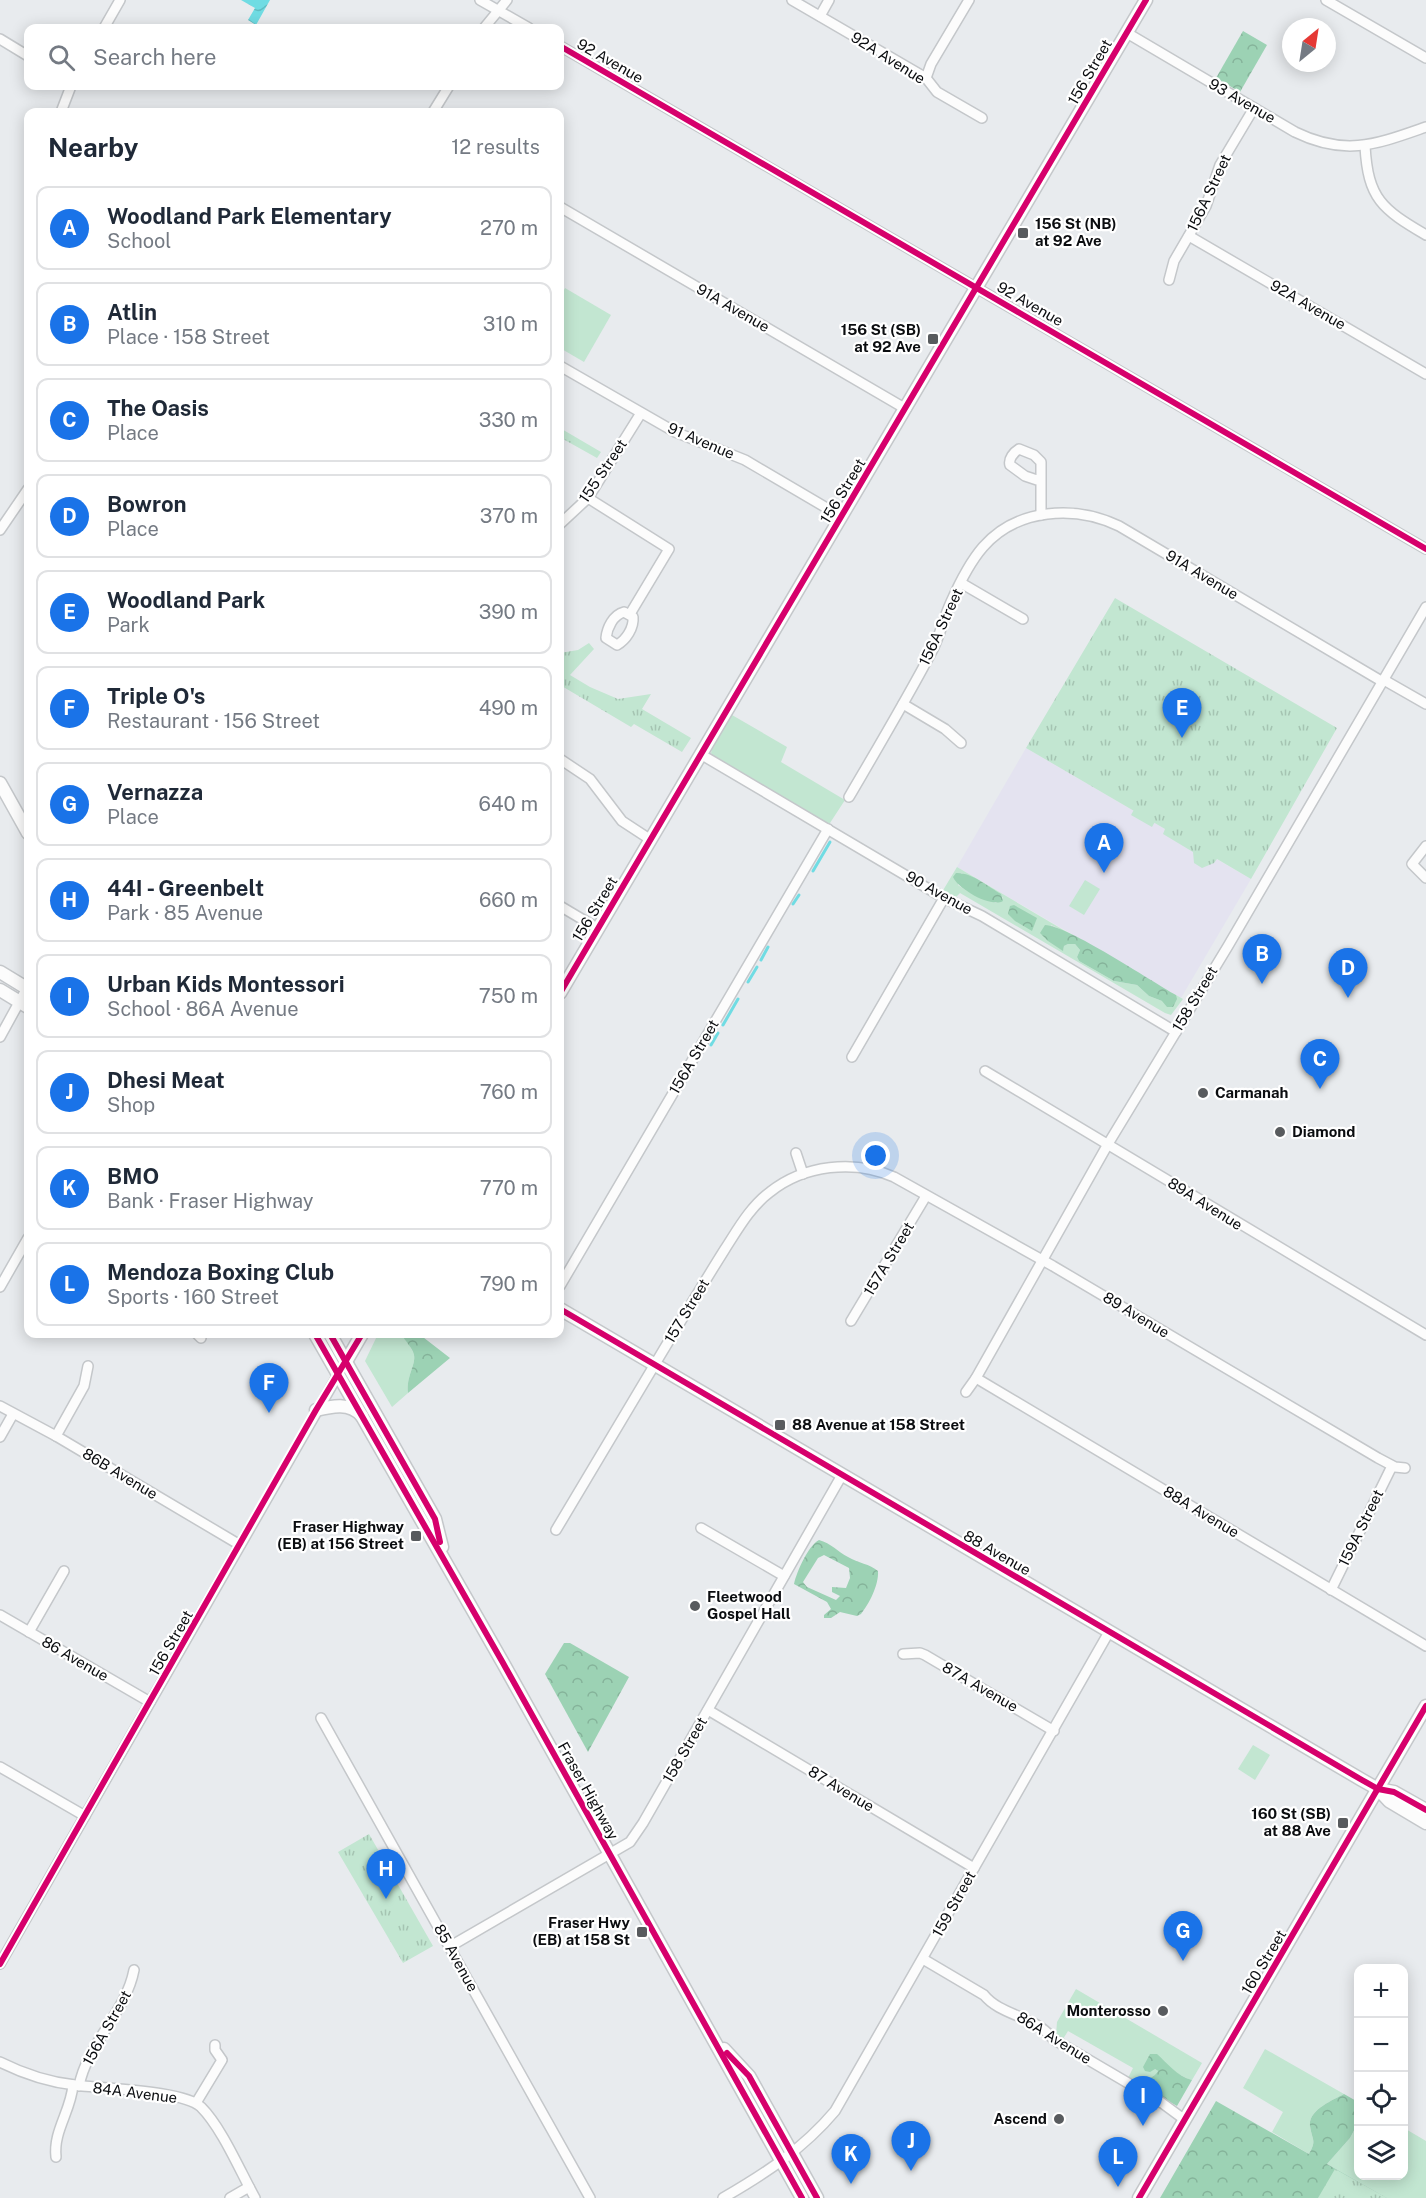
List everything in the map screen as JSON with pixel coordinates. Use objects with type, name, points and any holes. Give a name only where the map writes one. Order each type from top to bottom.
[{"type":"main road","name":"156 Street","points":[[564,986],[1146,0]]},
{"type":"main road","points":[[0,783],[24,826]]},
{"type":"main road","points":[[0,972],[24,986]]},
{"type":"main road","points":[[0,990],[24,1005]]},
{"type":"main road","name":"88 Avenue","points":[[564,1311],[1378,1789],[1389,1802],[1426,1823]]},
{"type":"main road","name":"Fraser Highway","points":[[317,1338],[445,1561],[801,2198]]},
{"type":"main road","name":"Fraser Highway","points":[[332,1338],[435,1519],[445,1561]]},
{"type":"main road","name":"156 Street","points":[[339,1374],[360,1338]]},
{"type":"main road","points":[[316,1410],[330,1406],[345,1407],[358,1412],[364,1419]]},
{"type":"main road","name":"160 Street","points":[[1139,2198],[1426,1706]]},
{"type":"main road","name":"88 Avenue","points":[[1378,1789],[1394,1792],[1426,1810]]},
{"type":"main road","name":"Fraser Highway","points":[[709,2032],[748,2076],[817,2198]]},
{"type":"street","points":[[106,24],[120,0]]},
{"type":"street","points":[[480,0],[523,24]]},
{"type":"street","points":[[487,24],[507,0]]},
{"type":"street","name":"92A Avenue","points":[[792,0],[926,78],[937,92],[982,118]]},
{"type":"street","points":[[820,16],[829,0]]},
{"type":"street","points":[[926,78],[931,63],[969,0]]},
{"type":"street","points":[[1326,0],[1426,58]]},
{"type":"street","name":"93 Avenue","points":[[1127,33],[1310,139],[1330,144],[1365,146]]},
{"type":"street","points":[[0,39],[24,54]]},
{"type":"street","name":"92 Avenue","points":[[564,48],[1426,549]]},
{"type":"street","points":[[63,108],[69,90]]},
{"type":"street","points":[[435,108],[447,90]]},
{"type":"street","name":"156A Street","points":[[1169,280],[1174,261],[1206,206],[1220,165],[1254,108]]},
{"type":"street","points":[[1426,128],[1365,146],[1368,177],[1378,200],[1394,215],[1426,235]]},
{"type":"street","name":"91A Avenue","points":[[564,209],[906,408]]},
{"type":"street","name":"92A Avenue","points":[[1189,236],[1426,374]]},
{"type":"street","name":"91 Avenue","points":[[564,368],[640,413],[692,440],[745,460],[842,517]]},
{"type":"street","name":"155 Street","points":[[564,520],[588,498],[640,413]]},
{"type":"street","points":[[1040,481],[1041,515]]},
{"type":"street","points":[[0,530],[24,495]]},
{"type":"street","points":[[588,498],[669,549],[630,614]]},
{"type":"street","name":"91A Avenue","points":[[1041,515],[1075,513],[1099,518],[1119,526],[1426,704]]},
{"type":"street","name":"156A Street","points":[[849,796],[933,649],[951,601],[979,552],[1007,527],[1041,515]]},
{"type":"street","points":[[961,583],[1023,619]]},
{"type":"street","name":"158 Street","points":[[966,1392],[1108,1144],[1228,946],[1426,607]]},
{"type":"street","points":[[903,704],[945,729],[961,743]]},
{"type":"street","name":"90 Avenue","points":[[702,755],[944,898],[982,916],[1176,1032]]},
{"type":"street","points":[[564,762],[590,780],[622,821],[651,840]]},
{"type":"street","name":"156A Street","points":[[564,1279],[828,829]]},
{"type":"street","points":[[1426,846],[1412,864],[1420,875],[1426,878]]},
{"type":"street","points":[[852,1057],[944,898]]},
{"type":"street","points":[[564,908],[597,928]]},
{"type":"street","points":[[0,1037],[24,1005]]},
{"type":"street","name":"89A Avenue","points":[[985,1071],[1426,1335]]},
{"type":"street","points":[[796,1153],[803,1174]]},
{"type":"street","name":"157 Street","points":[[556,1530],[691,1302],[749,1213],[769,1192],[803,1174],[834,1167],[864,1168]]},
{"type":"street","name":"89 Avenue","points":[[864,1168],[885,1173],[927,1196],[1042,1260],[1392,1466],[1406,1468]]},
{"type":"street","name":"157A Street","points":[[851,1321],[927,1196]]},
{"type":"street","points":[[0,1287],[24,1245]]},
{"type":"street","points":[[56,1436],[84,1386],[88,1366]]},
{"type":"street","name":"156 Street","points":[[0,1964],[316,1410],[339,1374]]},
{"type":"street","name":"88A Avenue","points":[[976,1378],[1426,1646]]},
{"type":"street","name":"86B Avenue","points":[[0,1406],[56,1436],[240,1545]]},
{"type":"street","points":[[0,1437],[13,1414]]},
{"type":"street","name":"159A Street","points":[[1331,1590],[1392,1466]]},
{"type":"street","name":"158 Street","points":[[449,1947],[630,1842],[842,1475]]},
{"type":"street","points":[[701,1528],[784,1576]]},
{"type":"street","points":[[29,1632],[64,1571]]},
{"type":"street","name":"86 Avenue","points":[[0,1615],[150,1702]]},
{"type":"street","name":"159 Street","points":[[723,2198],[781,2162],[835,2111],[1109,1632]]},
{"type":"street","name":"87A Avenue","points":[[903,1654],[925,1655],[1054,1731]]},
{"type":"street","name":"87 Avenue","points":[[708,1710],[974,1868]]},
{"type":"street","name":"85 Avenue","points":[[321,1718],[590,2198]]},
{"type":"street","points":[[0,1767],[85,1816]]},
{"type":"street","name":"86A Avenue","points":[[923,1959],[984,1995],[1001,2008],[1014,2012],[1048,2033],[1053,2039],[1162,2103],[1185,2120]]},
{"type":"street","name":"156A Street","points":[[56,2157],[57,2136],[76,2086],[129,1988],[134,1970]]},
{"type":"street","points":[[195,2103],[222,2060],[214,2045]]},
{"type":"street","name":"84A Avenue","points":[[0,2062],[33,2076],[76,2086],[166,2095],[195,2103],[209,2116],[255,2198]]},
{"type":"street","points":[[230,2198],[249,2187]]},
{"type":"shaded area","points":[[1026,748],[1251,879],[1181,998],[957,867]]},
{"type":"green space","points":[[1243,31],[1267,45],[1240,92],[1216,78]]},
{"type":"green space","points":[[565,288],[611,315],[584,362],[564,350]]},
{"type":"green space","points":[[564,430],[601,452],[597,458],[564,440]]},
{"type":"green space","points":[[1115,598],[1337,728],[1251,879],[1217,859],[1214,863],[1202,868],[1194,863],[1193,852],[1163,834],[1165,829],[1026,748]]},
{"type":"green space","points":[[589,643],[594,649],[570,675],[618,699],[651,694],[642,709],[691,738],[682,752],[634,724],[631,727],[564,687],[564,652],[578,650]]},
{"type":"green space","points":[[732,715],[787,747],[781,762],[845,800],[830,823],[825,823],[714,758],[711,753],[712,749]]},
{"type":"green space","points":[[1147,787],[1168,799],[1152,827],[1131,815]]},
{"type":"green space","points":[[957,867],[1072,935],[1051,925],[1063,950],[1068,944],[1075,944],[1080,950],[1077,957],[1079,961],[1114,981],[1137,985],[1149,996],[1162,1001],[1176,999],[1176,995],[1183,999],[1171,1015],[1165,1013],[960,893],[955,898],[942,892]],"holes":[[[961,873],[986,885],[1003,898],[996,903],[958,885]]]},
{"type":"green space","points":[[956,873],[980,880],[1001,894],[1003,901],[983,900],[968,892],[956,882],[953,877]]},
{"type":"green space","points":[[1085,880],[1100,889],[1084,915],[1069,906]]},
{"type":"green space","points":[[1014,905],[1037,918],[1032,931],[1008,914],[1010,906]]},
{"type":"green space","points":[[1045,925],[1056,927],[1090,943],[1176,995],[1177,999],[1173,1007],[1167,1007],[1162,1001],[1149,996],[1137,985],[1114,981],[1079,961],[1077,957],[1080,950],[1075,944],[1064,946],[1063,951],[1040,933]]},
{"type":"green space","points":[[376,1338],[405,1338],[414,1355],[408,1381],[408,1393],[392,1407],[365,1361]]},
{"type":"green space","points":[[404,1338],[424,1338],[450,1358],[408,1393],[408,1381],[414,1363],[414,1355]]},
{"type":"green space","points":[[819,1540],[823,1541],[848,1557],[878,1571],[873,1594],[861,1614],[857,1616],[840,1612],[831,1618],[824,1618],[824,1615],[831,1609],[827,1602],[794,1584],[804,1559]],"holes":[[[824,1555],[849,1568],[850,1578],[846,1588],[832,1587],[832,1592],[840,1596],[836,1600],[807,1587],[803,1582],[818,1558]]]},
{"type":"green space","points":[[564,1643],[570,1643],[629,1677],[588,1752],[545,1674]]},
{"type":"green space","points":[[1253,1745],[1270,1755],[1255,1780],[1238,1769]]},
{"type":"green space","points":[[369,1834],[433,1946],[403,1963],[338,1852]]},
{"type":"green space","points":[[1076,1989],[1202,2063],[1192,2080],[1176,2072],[1162,2059],[1155,2069],[1157,2073],[1140,2085],[1128,2078],[1133,2068],[1068,2031],[1063,2039],[1056,2035],[1057,2022]]},
{"type":"green space","points":[[1265,2049],[1344,2094],[1322,2106],[1310,2120],[1313,2143],[1309,2154],[1272,2132],[1283,2112],[1243,2088]]},
{"type":"green space","points":[[1150,2054],[1157,2054],[1177,2073],[1192,2080],[1177,2106],[1140,2085],[1158,2071],[1155,2069],[1150,2072],[1145,2071],[1143,2067]]},
{"type":"green space","points":[[1344,2094],[1354,2100],[1354,2130],[1327,2164],[1387,2198],[1160,2198],[1216,2101],[1309,2154],[1313,2143],[1310,2120],[1322,2106]]},
{"type":"green space","points":[[1354,2130],[1354,2179],[1327,2164]]},
{"type":"green space","points":[[1408,2130],[1426,2141],[1426,2198],[1387,2198],[1355,2180],[1408,2180]]},
{"type":"green space","points":[[1335,2169],[1387,2198],[1318,2198]]},
{"type":"water","points":[[241,0],[270,0],[257,24],[248,20],[255,8]]},
{"type":"waterway","points":[[813,871],[830,842]]},
{"type":"waterway","points":[[793,904],[799,895]]},
{"type":"waterway","points":[[761,960],[768,947]]},
{"type":"waterway","points":[[748,982],[757,967]]},
{"type":"waterway","points":[[723,1025],[738,999]]},
{"type":"waterway","points":[[711,1045],[718,1033]]},
{"type":"cycle path","points":[[564,986],[1146,0]]},
{"type":"cycle path","points":[[564,48],[1426,549]]},
{"type":"cycle path","points":[[564,1311],[1362,1780],[1378,1789],[1394,1792],[1426,1810]]},
{"type":"cycle path","points":[[317,1338],[503,1663],[802,2198]]},
{"type":"cycle path","points":[[332,1338],[435,1519],[440,1542]]},
{"type":"cycle path","points":[[0,1964],[316,1410],[360,1338]]},
{"type":"cycle path","points":[[1139,2198],[1426,1706]]},
{"type":"cycle path","points":[[727,2053],[749,2076],[817,2198]]},
{"type":"place","name":"156 St (NB) at 92 Ave","points":[[1023,233]]},
{"type":"place","name":"156 St (SB) at 92 Ave","points":[[933,339]]},
{"type":"place","name":"Woodland Park","points":[[1182,738]]},
{"type":"place","name":"Woodland Park Elementary","points":[[1104,873]]},
{"type":"place","name":"Atlin","points":[[1262,984]]},
{"type":"place","name":"Bowron","points":[[1348,998]]},
{"type":"place","name":"The Oasis","points":[[1320,1089]]},
{"type":"place","name":"Carmanah","points":[[1203,1093]]},
{"type":"place","name":"Diamond","points":[[1280,1132]]},
{"type":"place","name":"Triple O's","points":[[269,1413]]},
{"type":"place","name":"88 Avenue at 158 Street","points":[[780,1425]]},
{"type":"place","name":"Fraser Highway (EB) at 156 Street","points":[[416,1536]]},
{"type":"place","name":"Fleetwood Gospel Hall","points":[[695,1606]]},
{"type":"place","name":"160 St (SB) at 88 Ave","points":[[1343,1823]]},
{"type":"place","name":"44I - Greenbelt","points":[[386,1899]]},
{"type":"place","name":"Fraser Hwy (EB) at 158 St","points":[[642,1932]]},
{"type":"place","name":"Vernazza","points":[[1183,1961]]},
{"type":"place","name":"Monterosso","points":[[1163,2011]]},
{"type":"place","name":"Ascend","points":[[1059,2119]]},
{"type":"place","name":"Urban Kids Montessori","points":[[1143,2126]]},
{"type":"place","name":"Dhesi Meat","points":[[911,2171]]},
{"type":"place","name":"BMO","points":[[851,2184]]},
{"type":"place","name":"Mendoza Boxing Club","points":[[1118,2187]]}]
